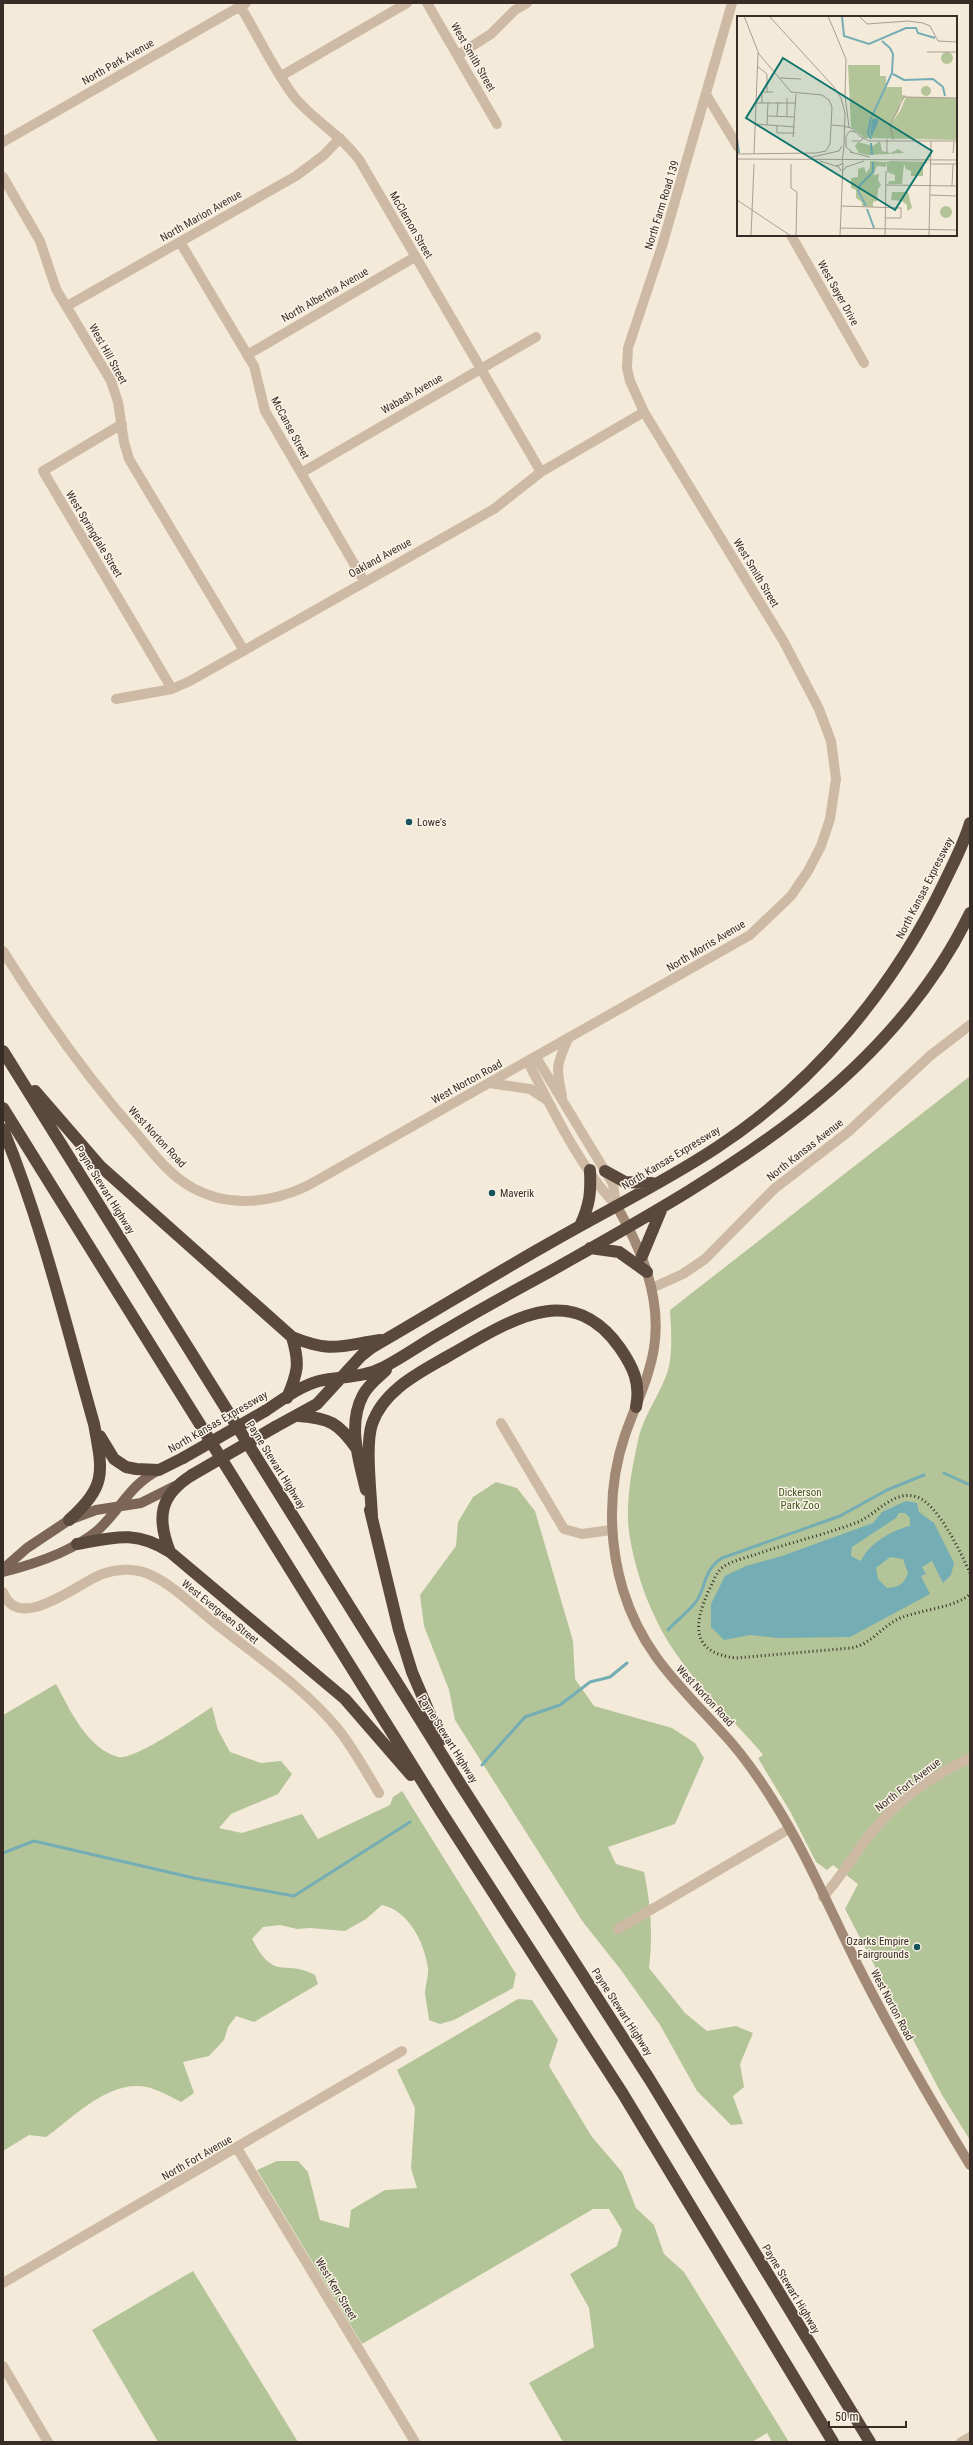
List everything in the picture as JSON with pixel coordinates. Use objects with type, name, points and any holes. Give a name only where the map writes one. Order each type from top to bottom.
[{"type":"highway","name":"North Kansas Expressway","points":[[176,1485],[275,1427],[299,1416],[324,1399],[361,1356],[655,1182],[715,1149],[749,1124],[791,1089],[835,1045],[871,1002],[909,947],[933,905],[966,839],[970,823]]},
{"type":"highway","name":"North Kansas Expressway","points":[[159,1470],[183,1458],[318,1381],[341,1379],[373,1372],[392,1363],[443,1332],[662,1208],[780,1132],[852,1070],[886,1034],[917,996],[944,957],[970,913]]},
{"type":"highway","points":[[4,1054],[96,1162],[292,1337],[310,1345],[326,1348],[391,1338]]},
{"type":"highway","name":"Payne Stewart Highway","points":[[4,1054],[459,1782],[650,2080],[870,2442]]},
{"type":"highway","points":[[3,1108],[440,1810],[623,2094],[833,2442]]},
{"type":"highway","points":[[3,1129],[31,1207],[94,1424],[100,1458],[99,1482],[91,1499],[69,1520]]},
{"type":"highway","points":[[580,1226],[589,1206],[590,1170]]},
{"type":"highway","points":[[605,1172],[625,1182],[655,1182]]},
{"type":"highway","points":[[642,1256],[662,1208]]},
{"type":"highway","points":[[590,1248],[619,1252],[647,1272]]},
{"type":"highway","points":[[372,1517],[370,1441],[372,1424],[385,1401],[413,1377],[506,1323],[524,1315],[536,1312],[566,1312],[584,1316],[599,1325],[611,1336],[635,1373],[638,1393],[636,1407]]},
{"type":"highway","points":[[287,1398],[298,1369],[298,1356],[292,1337]]},
{"type":"highway","points":[[392,1363],[368,1388],[359,1404],[355,1421],[356,1449],[399,1630],[412,1672],[459,1782]]},
{"type":"highway","points":[[299,1416],[319,1417],[336,1424],[344,1431],[356,1449]]},
{"type":"highway","points":[[94,1424],[105,1447],[119,1463],[136,1469],[159,1470]]},
{"type":"highway","points":[[170,1552],[162,1526],[162,1514],[166,1502],[176,1485]]},
{"type":"highway","points":[[77,1544],[127,1536],[156,1543],[170,1552],[345,1699],[372,1728],[440,1810]]},
{"type":"main road","name":"West Norton Road","points":[[616,1205],[629,1226],[642,1256],[652,1288],[655,1320],[654,1348],[636,1407],[624,1438],[617,1466],[611,1530],[623,1591],[636,1623],[649,1648],[670,1678],[722,1732],[750,1766],[789,1829],[903,2051],[970,2165]]},
{"type":"main road","name":"North Kansas Expressway","points":[[3,1572],[35,1564],[77,1544],[97,1530],[140,1481],[159,1470]]},
{"type":"main road","name":"North Kansas Expressway","points":[[3,1569],[27,1548],[69,1520],[96,1510],[152,1499],[176,1485]]},
{"type":"street","points":[[282,76],[407,3]]},
{"type":"street","name":"West Smith Street","points":[[428,3],[497,124]]},
{"type":"street","points":[[458,55],[491,34],[515,10],[527,3]]},
{"type":"street","name":"North Farm Road 139","points":[[644,412],[630,382],[627,368],[628,348],[662,246],[707,96],[732,3]]},
{"type":"street","name":"McClernon Street","points":[[243,5],[282,76],[303,106],[340,138],[360,161],[415,257],[482,367],[541,472]]},
{"type":"street","name":"North Park Avenue","points":[[3,142],[243,5]]},
{"type":"street","points":[[707,96],[737,145]]},
{"type":"street","name":"North Marion Avenue","points":[[67,306],[296,176],[320,158],[340,138]]},
{"type":"street","name":"West Hill Street","points":[[3,177],[40,241],[53,283],[111,381],[118,402],[124,442],[133,467],[243,649]]},
{"type":"street","name":"West Sayer Drive","points":[[792,236],[864,362]]},
{"type":"street","name":"McCanse Street","points":[[180,242],[257,374],[265,411],[364,581]]},
{"type":"street","name":"North Albertha Avenue","points":[[247,355],[415,257]]},
{"type":"street","name":"Wabash Avenue","points":[[301,473],[536,336]]},
{"type":"street","name":"West Smith Street","points":[[644,412],[800,672],[819,709],[834,754]]},
{"type":"street","name":"Oakland Avenue","points":[[116,699],[172,689],[190,681],[243,649],[494,509],[541,472],[644,412]]},
{"type":"street","name":"West Springdale Street","points":[[122,424],[43,471],[172,689]]},
{"type":"street","name":"North Morris Avenue","points":[[533,1059],[750,935],[781,907],[808,872],[827,831],[835,793],[834,754]]},
{"type":"street","name":"West Norton Road","points":[[3,951],[62,1039],[129,1125],[176,1176],[193,1188],[215,1196],[238,1201],[258,1201],[297,1190],[533,1059]]},
{"type":"street","name":"North Kansas Avenue","points":[[652,1288],[683,1274],[705,1259],[774,1189],[848,1132],[931,1055],[970,1025]]},
{"type":"street","points":[[565,1106],[557,1071],[558,1062],[568,1039]]},
{"type":"street","name":"West Norton Road","points":[[533,1059],[546,1100],[602,1191],[616,1205]]},
{"type":"street","name":"West Norton Road","points":[[533,1059],[565,1106],[613,1184],[616,1205]]},
{"type":"street","points":[[490,1083],[530,1089],[546,1100]]},
{"type":"street","points":[[501,1423],[564,1529],[575,1534],[611,1530]]},
{"type":"street","name":"West Evergreen Street","points":[[3,1592],[11,1603],[29,1609],[46,1604],[110,1572],[132,1570],[153,1576],[178,1594],[316,1706],[348,1742],[379,1793]]},
{"type":"street","name":"North Fort Avenue","points":[[823,1897],[848,1868],[872,1832],[886,1816],[954,1766],[970,1758]]},
{"type":"street","points":[[618,1929],[789,1829]]},
{"type":"street","name":"North Fort Avenue","points":[[3,2283],[402,2051]]},
{"type":"street","name":"West Kerr Street","points":[[237,2148],[415,2442]]},
{"type":"street","points":[[3,2366],[48,2442]]},
{"type":"street","points":[[961,2442],[970,2437]]},
{"type":"green space","name":"Dickerson Park Zoo","points":[[970,1076],[970,2140],[942,2095],[845,1909],[858,1884],[833,1865],[827,1870],[816,1862],[791,1813],[758,1758],[763,1755],[696,1680],[668,1642],[653,1614],[633,1553],[628,1526],[628,1500],[631,1474],[639,1436],[645,1419],[665,1378],[670,1363],[670,1310]]},
{"type":"green space","points":[[496,1482],[517,1488],[535,1511],[573,1641],[575,1679],[594,1706],[672,1728],[695,1743],[704,1758],[675,1824],[608,1847],[616,1864],[644,1872],[651,1920],[649,1968],[685,2013],[707,2031],[736,2026],[753,2033],[740,2064],[744,2087],[733,2096],[743,2124],[731,2125],[697,2091],[660,2025],[621,1970],[583,1922],[455,1720],[449,1690],[424,1626],[420,1595],[456,1546],[458,1522],[473,1497]]},
{"type":"green space","points":[[56,1684],[88,1737],[107,1752],[118,1757],[126,1756],[150,1746],[212,1707],[218,1730],[230,1752],[261,1763],[281,1761],[292,1774],[278,1794],[231,1814],[219,1828],[242,1833],[302,1814],[318,1839],[390,1805],[393,1797],[402,1791],[516,1974],[513,1988],[454,2020],[440,2024],[429,2020],[425,1993],[428,1968],[419,1938],[407,1921],[392,1908],[382,1905],[366,1919],[345,1931],[310,1928],[297,1929],[280,1925],[263,1927],[252,1939],[267,1961],[280,1967],[304,1970],[315,1975],[318,1984],[254,2022],[236,2016],[228,2027],[224,2040],[209,2056],[183,2062],[194,2093],[181,2102],[147,2087],[133,2086],[119,2089],[106,2094],[80,2110],[46,2137],[29,2135],[3,2151],[3,1715]]},
{"type":"green space","points":[[518,1999],[532,2000],[558,2040],[549,2066],[592,2137],[622,2172],[636,2208],[654,2225],[664,2254],[684,2272],[789,2442],[772,2442],[767,2433],[752,2442],[563,2442],[529,2383],[594,2347],[589,2308],[570,2274],[617,2246],[622,2230],[609,2209],[593,2209],[362,2344],[257,2170],[277,2161],[298,2161],[308,2172],[320,2220],[349,2228],[351,2210],[385,2190],[417,2188],[411,2168],[415,2108],[397,2070]]},
{"type":"green space","points":[[193,2271],[298,2442],[158,2442],[92,2330]]},
{"type":"water","points":[[906,1501],[917,1503],[919,1512],[934,1523],[954,1563],[951,1575],[943,1583],[932,1561],[922,1567],[926,1574],[921,1576],[930,1594],[850,1637],[778,1638],[750,1635],[724,1640],[711,1627],[711,1604],[725,1576],[746,1566],[782,1556],[873,1523],[882,1512]],"holes":[[[899,1513],[905,1513],[910,1518],[910,1526],[888,1534],[869,1549],[861,1561],[851,1556],[852,1547],[896,1518]],[[890,1557],[903,1559],[908,1573],[905,1580],[901,1584],[895,1587],[887,1588],[878,1579],[876,1568]]]},
{"type":"waterway","points":[[944,1473],[970,1485]]},
{"type":"waterway","points":[[668,1630],[695,1603],[711,1568],[722,1558],[840,1516],[887,1490],[924,1475]]},
{"type":"waterway","points":[[482,1765],[525,1717],[560,1705],[590,1682],[610,1677],[627,1663]]},
{"type":"waterway","points":[[3,1853],[34,1841],[194,1878],[294,1896],[410,1822]]},
{"type":"railway","points":[[970,1573],[948,1530],[933,1509],[925,1501],[917,1497],[909,1495],[901,1496],[893,1499],[858,1522],[738,1560],[723,1567],[709,1590],[704,1603],[700,1615],[700,1635],[703,1644],[711,1650],[721,1655],[736,1658],[851,1648],[866,1642],[896,1620],[957,1602],[970,1594]]},
{"type":"place","name":"Lowe's","points":[[409,822]]},
{"type":"place","name":"Maverik","points":[[492,1193]]},
{"type":"place","name":"Ozarks Empire Fairgrounds","points":[[917,1947]]}]
